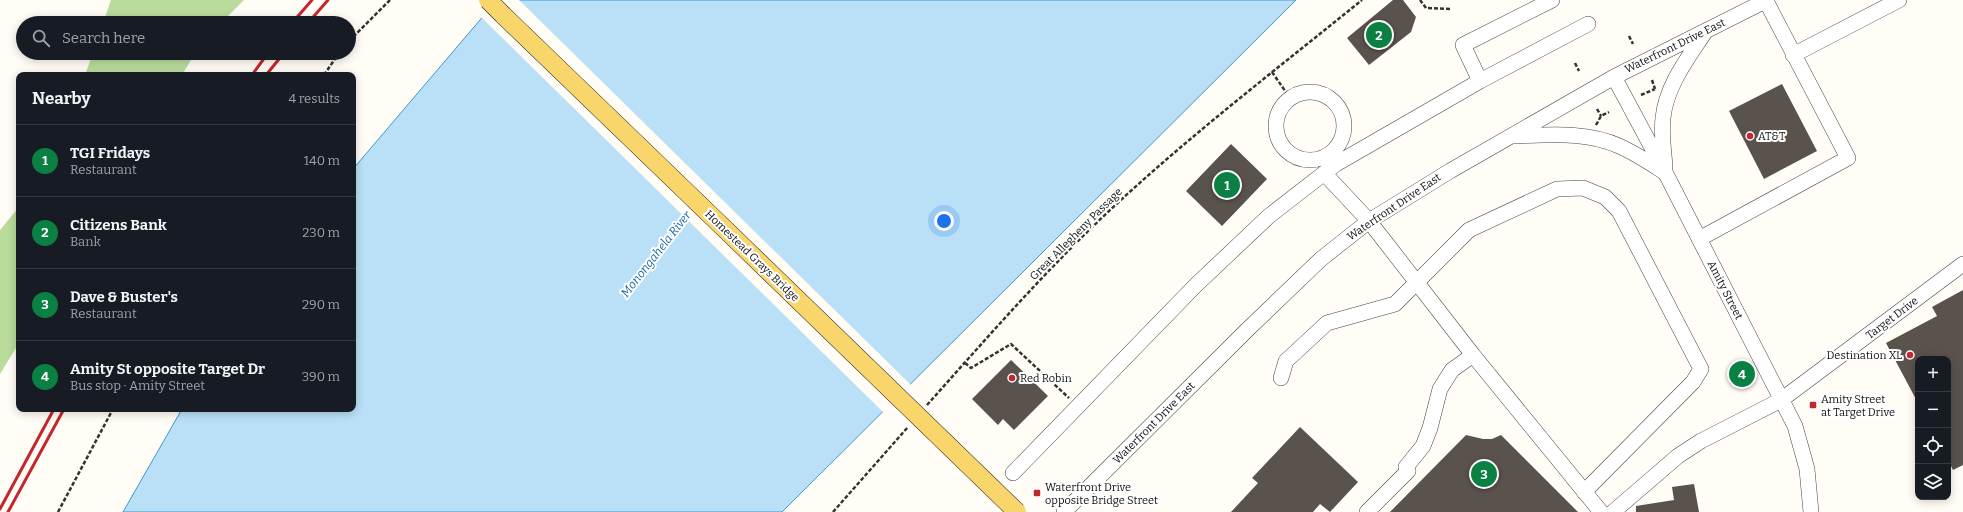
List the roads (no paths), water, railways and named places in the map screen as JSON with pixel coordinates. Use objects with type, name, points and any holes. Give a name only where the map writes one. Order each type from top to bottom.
[{"type":"main road","name":"Homestead Grays Bridge","points":[[488,0],[1017,512]]},
{"type":"street","points":[[1480,81],[1463,45],[1552,0]]},
{"type":"street","points":[[1699,239],[1848,158],[1793,55],[1766,0]]},
{"type":"street","name":"Waterfront Drive East","points":[[1064,512],[1246,331],[1321,259],[1369,221],[1450,170],[1512,136],[1614,76],[1706,32],[1766,0]]},
{"type":"street","points":[[1793,55],[1899,0]]},
{"type":"street","points":[[1013,473],[1202,280],[1269,216],[1324,173],[1333,159],[1344,138],[1344,116],[1332,98],[1311,91],[1290,98],[1278,112],[1276,129],[1282,146],[1295,157],[1313,161],[1333,159],[1588,24]]},
{"type":"street","points":[[1665,172],[1663,117],[1668,96],[1680,70],[1706,32]]},
{"type":"street","name":"Amity Street","points":[[1614,76],[1665,172],[1795,426],[1807,469],[1811,512]]},
{"type":"street","points":[[1512,136],[1576,135],[1594,138],[1619,145],[1665,172]]},
{"type":"street","points":[[1324,173],[1369,221],[1472,355],[1601,512]]},
{"type":"street","points":[[1281,378],[1286,361],[1326,323],[1395,304],[1469,230],[1557,189],[1583,188],[1605,197],[1619,211],[1701,369],[1693,382],[1584,492]]},
{"type":"street","name":"Target Drive","points":[[1613,512],[1678,456],[1701,441],[1781,400],[1963,264]]},
{"type":"street","points":[[1367,512],[1408,471],[1406,467],[1423,446],[1430,428],[1440,389],[1452,370],[1472,355]]},
{"type":"water","name":"Monongahela River","points":[[497,0],[1296,0],[782,512],[123,512],[180,412],[356,412],[356,165]]},
{"type":"railway","points":[[298,16],[312,0]]},
{"type":"railway","points":[[314,16],[328,0]]},
{"type":"railway","points":[[254,72],[263,60]]},
{"type":"railway","points":[[268,72],[278,60]]},
{"type":"railway","points":[[0,509],[52,412]]},
{"type":"railway","points":[[8,512],[62,412]]},
{"type":"place","name":"Citizens Bank","points":[[1379,35]]},
{"type":"place","name":"AT&T","points":[[1750,136]]},
{"type":"place","name":"TGI Fridays","points":[[1227,185]]},
{"type":"place","name":"Destination XL","points":[[1910,355]]},
{"type":"place","name":"Amity St opposite Target Dr","points":[[1742,374]]},
{"type":"place","name":"Red Robin","points":[[1012,378]]},
{"type":"place","name":"Amity Street at Target Drive","points":[[1813,405]]},
{"type":"place","name":"Dave & Buster's","points":[[1484,474]]},
{"type":"place","name":"Waterfront Drive opposite Bridge Street","points":[[1037,493]]}]
